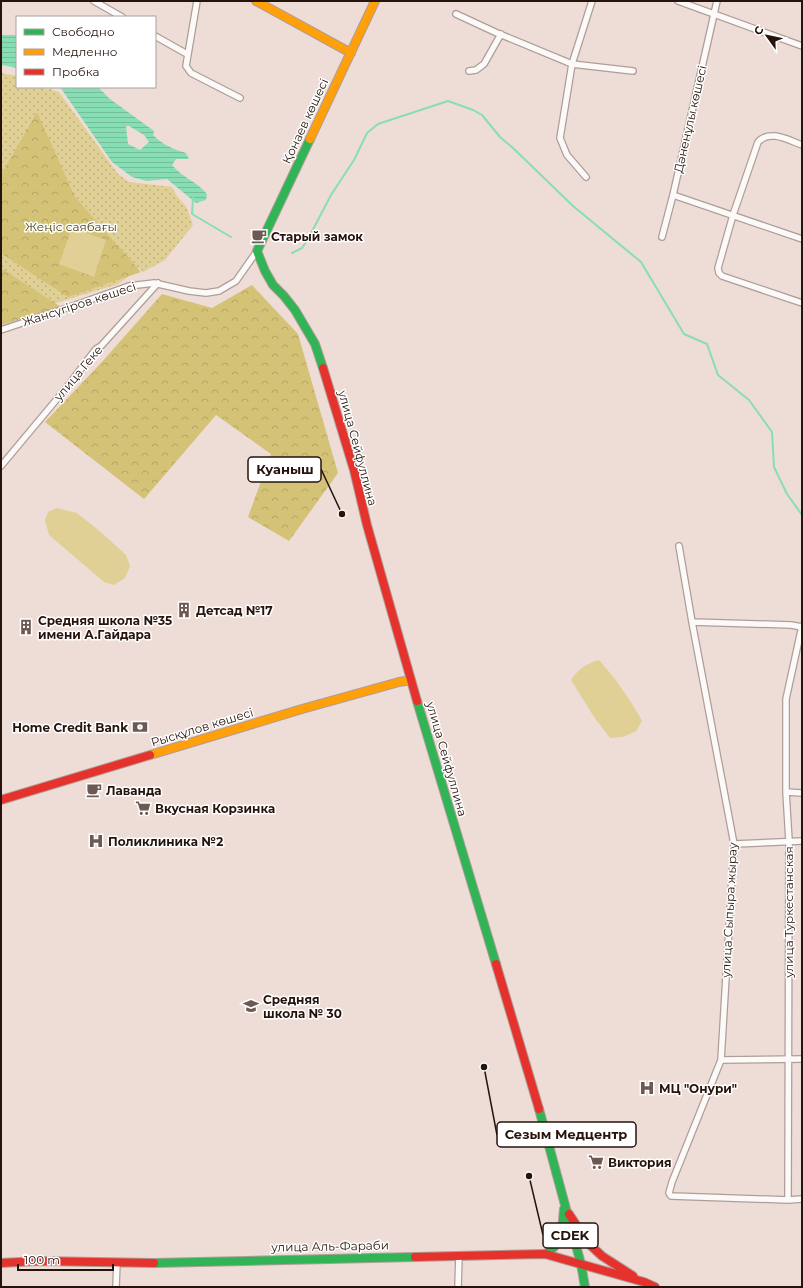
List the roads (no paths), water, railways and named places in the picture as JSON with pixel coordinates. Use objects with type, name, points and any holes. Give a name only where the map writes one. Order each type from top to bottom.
[{"type":"street","points":[[94,1],[120,16]]},
{"type":"street","points":[[197,1],[186,66],[191,73],[240,98]]},
{"type":"street","points":[[256,1],[350,53]]},
{"type":"street","name":"Қонаев көшесі","points":[[257,252],[375,1]]},
{"type":"street","points":[[586,177],[567,155],[560,138],[572,64],[592,1]]},
{"type":"street","points":[[678,1],[802,46]]},
{"type":"street","name":"Дәненұлы көшесі","points":[[662,237],[717,1]]},
{"type":"street","points":[[456,14],[572,64],[633,71]]},
{"type":"street","points":[[470,71],[476,70],[484,64],[500,34]]},
{"type":"street","points":[[156,37],[188,54]]},
{"type":"street","points":[[802,145],[773,135],[762,138],[758,142],[733,215],[718,268],[719,273],[722,276],[802,303]]},
{"type":"street","points":[[673,195],[802,239]]},
{"type":"street","name":"Жансүгіров көшесі","points":[[1,330],[129,286],[154,282],[206,294],[218,291],[236,281],[257,252]]},
{"type":"street","name":"улица Сейфуллина","points":[[257,252],[273,285],[295,310],[315,344],[338,415],[354,470],[367,525],[411,680],[528,1070],[564,1207],[581,1264],[585,1287]]},
{"type":"street","name":"улица Геке","points":[[1,466],[67,387],[96,349],[101,346],[158,283]]},
{"type":"street","name":"улица Сыпыра жырау","points":[[679,546],[734,844],[721,1060],[672,1182],[669,1193],[671,1196],[788,1200]]},
{"type":"street","points":[[692,622],[802,627]]},
{"type":"street","name":"улица Туркестанская","points":[[788,1200],[789,841],[786,792],[786,699],[802,627]]},
{"type":"street","name":"Рысқұлов көшесі","points":[[1,800],[302,709],[398,682],[411,680]]},
{"type":"street","points":[[786,792],[802,793]]},
{"type":"street","points":[[734,844],[789,841],[802,842]]},
{"type":"street","points":[[721,1060],[802,1059]]},
{"type":"street","points":[[788,1200],[802,1199]]},
{"type":"street","points":[[545,1254],[552,1251],[558,1244],[564,1207]]},
{"type":"street","points":[[564,1207],[588,1243],[602,1256],[644,1282]]},
{"type":"street","name":"улица Аль-Фараби","points":[[1,1263],[39,1261],[153,1263],[545,1254],[644,1282],[655,1287]]},
{"type":"street","points":[[458,1287],[459,1256]]},
{"type":"street","points":[[1,1259],[10,1262]]},
{"type":"street","points":[[116,1287],[117,1262]]},
{"type":"waterway","points":[[292,253],[302,248],[331,195],[354,160],[367,133],[378,124],[448,101],[473,110],[482,115],[500,137],[573,206],[641,262],[684,334],[707,344],[718,375],[749,400],[772,432],[774,467],[787,494],[802,515]]},
{"type":"waterway","points":[[193,198],[192,214],[231,237]]},
{"type":"place","name":"Старый замок","points":[[259,236]]},
{"type":"place","name":"Куаныш","points":[[342,514]]},
{"type":"place","name":"Детсад №17","points":[[184,610]]},
{"type":"place","name":"Средняя школа №35 имени А.Гайдара","points":[[26,627]]},
{"type":"place","name":"Home Credit Bank","points":[[140,727]]},
{"type":"place","name":"Лаванда","points":[[94,790]]},
{"type":"place","name":"Вкусная Корзинка","points":[[143,808]]},
{"type":"place","name":"Поликлиника №2","points":[[96,841]]},
{"type":"place","name":"Средняя школа № 30","points":[[251,1006]]},
{"type":"place","name":"Сезым Медцентр","points":[[484,1067]]},
{"type":"place","name":"МЦ \"Онури\"","points":[[647,1088]]},
{"type":"place","name":"Виктория","points":[[596,1162]]},
{"type":"place","name":"CDEK","points":[[529,1176]]},
{"type":"park label","name":"Жеңіс саябағы","points":[[71,226]]}]
